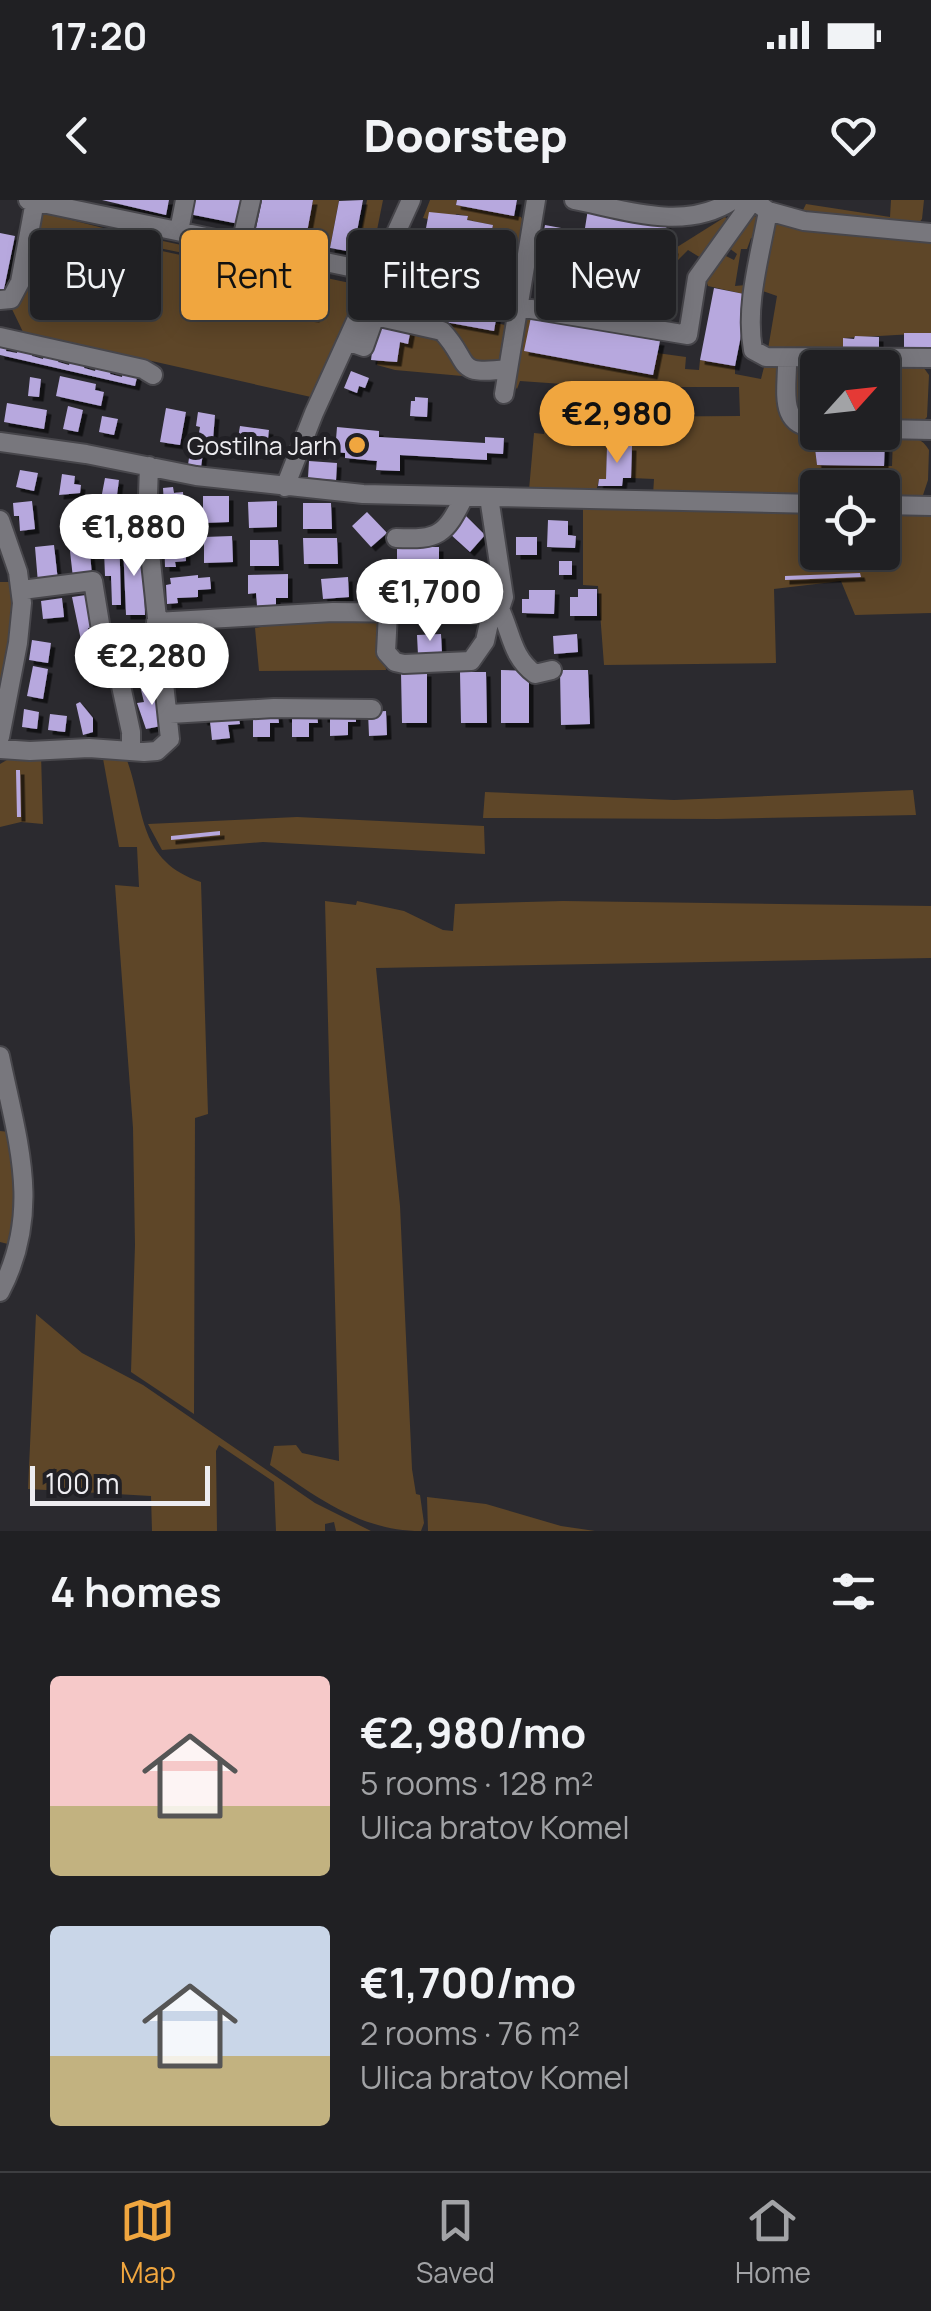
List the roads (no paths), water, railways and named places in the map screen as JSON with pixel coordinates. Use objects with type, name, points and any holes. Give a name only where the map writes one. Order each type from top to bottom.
[{"type":"street","points":[[0,300],[12,300],[20,282],[32,201],[179,231],[185,200]]},
{"type":"street","points":[[245,230],[251,200]]},
{"type":"street","points":[[397,230],[410,200]]},
{"type":"street","points":[[504,394],[536,200]]},
{"type":"street","points":[[574,200],[667,218],[714,212],[733,200]]},
{"type":"street","points":[[516,306],[688,335],[697,278],[765,207],[804,200]]},
{"type":"street","points":[[765,207],[874,229],[931,233]]},
{"type":"street","points":[[765,207],[749,331],[753,350],[766,357],[787,358],[931,358]]},
{"type":"street","points":[[347,340],[364,346],[375,316],[442,332],[469,370],[507,370]]},
{"type":"street","points":[[285,487],[356,320]]},
{"type":"street","points":[[0,338],[143,369],[153,375]]},
{"type":"street","points":[[787,358],[788,410],[793,422],[800,426]]},
{"type":"street","points":[[900,430],[931,430]]},
{"type":"street","points":[[0,442],[196,476],[363,494],[800,503]]},
{"type":"street","points":[[0,749],[157,751],[165,746],[170,734],[170,714],[147,525],[149,466]]},
{"type":"street","points":[[396,538],[428,540],[435,536],[449,524],[464,496]]},
{"type":"street","points":[[388,613],[386,652],[395,662],[471,662],[486,640],[504,597],[489,497]]},
{"type":"street","points":[[900,505],[931,506]]},
{"type":"street","points":[[0,520],[22,590],[18,643],[0,737]]},
{"type":"street","points":[[22,590],[93,582],[104,648]]},
{"type":"street","points":[[156,622],[495,612]]},
{"type":"street","points":[[495,612],[523,665],[536,674],[552,670]]},
{"type":"street","points":[[108,620],[131,732],[131,751]]},
{"type":"street","points":[[170,714],[274,708],[372,709]]},
{"type":"street","points":[[0,1056],[23,1175],[24,1204],[18,1252],[0,1292]]},
{"type":"place","name":"Gostilna Jarh","points":[[357,445]]}]
